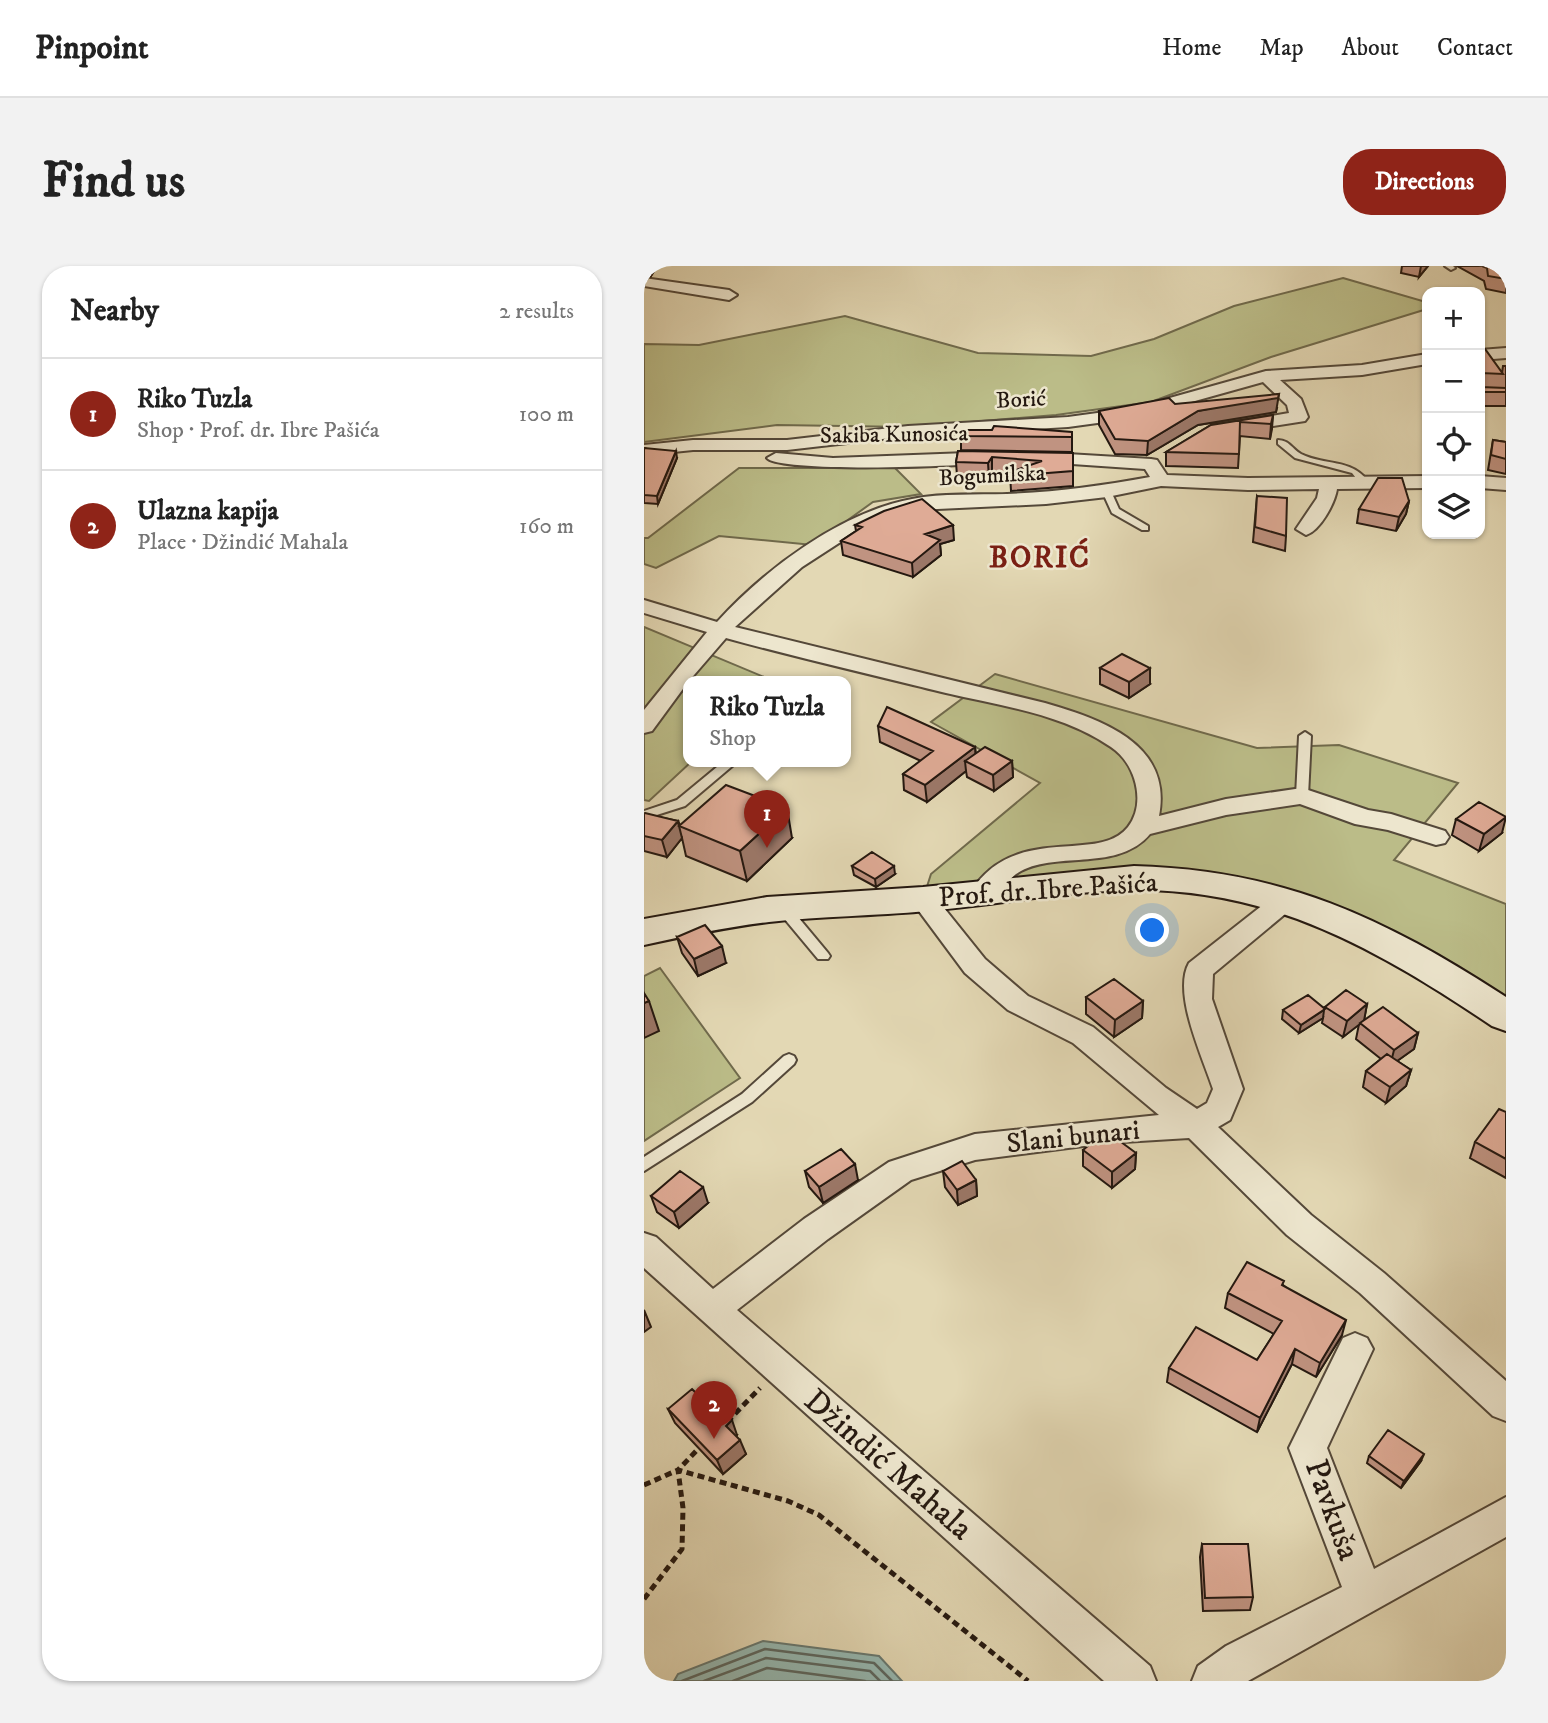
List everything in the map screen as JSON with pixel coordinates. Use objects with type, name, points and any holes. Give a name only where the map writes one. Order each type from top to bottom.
[{"type":"street","points":[[644,282],[729,295]]},
{"type":"street","points":[[1485,355],[1506,353]]},
{"type":"street","name":"Borić","points":[[653,450],[693,445],[788,445],[908,431],[1068,422],[1171,404],[1266,376],[1363,370],[1422,360]]},
{"type":"street","points":[[1396,365],[1417,375]]},
{"type":"street","points":[[1214,431],[1299,417],[1295,403],[1266,376]]},
{"type":"street","name":"Sakiba Kunosića","points":[[653,450],[833,463],[924,458],[1029,457],[1158,467]]},
{"type":"street","name":"Bogumilska","points":[[644,726],[717,631],[794,563],[893,509],[914,503],[1046,498],[1107,491],[1158,467],[1329,484],[1363,481],[1422,482]]},
{"type":"street","points":[[1485,482],[1506,484]]},
{"type":"street","points":[[1306,529],[1326,498],[1329,484]]},
{"type":"street","points":[[644,607],[717,631],[1061,714],[1122,743],[1146,770],[1150,799],[1142,828],[1131,840],[1082,852],[1018,862],[996,876],[983,892]]},
{"type":"street","points":[[1142,828],[1226,807],[1302,796],[1364,818],[1391,822],[1436,837]]},
{"type":"street","name":"Prof. dr. Ibre Pašića","points":[[644,932],[733,914],[783,908],[923,899],[1137,878],[1195,882],[1287,899],[1348,922],[1435,968],[1506,1016]]},
{"type":"street","points":[[923,899],[975,966],[1018,1003],[1083,1035],[1155,1096],[1196,1125],[1299,1225],[1372,1283],[1506,1404]]},
{"type":"street","points":[[1196,1125],[1219,1111],[1228,1089],[1198,999],[1199,970],[1287,899]]},
{"type":"street","name":"Slani bunari","points":[[712,1310],[816,1229],[900,1171],[975,1147],[1107,1131],[1196,1125]]},
{"type":"street","name":"Džindić Mahala","points":[[644,1247],[712,1310],[1135,1681]]},
{"type":"street","name":"Pavkuša","points":[[1355,1349],[1308,1448],[1365,1596]]},
{"type":"street","name":"Pavkuša","points":[[1213,1681],[1241,1661],[1365,1596],[1506,1516]]},
{"type":"lane","points":[[1281,442],[1298,456],[1355,471],[1363,481]]},
{"type":"lane","points":[[1107,491],[1115,511],[1145,528]]},
{"type":"lane","points":[[1302,796],[1305,736]]},
{"type":"lane","points":[[644,815],[681,803],[725,767]]},
{"type":"lane","points":[[783,908],[822,956]]},
{"type":"lane","points":[[644,1165],[747,1098],[789,1060]]},
{"type":"path","points":[[726,1423],[764,1385]]},
{"type":"path","points":[[644,1485],[678,1470],[702,1446]]},
{"type":"path","points":[[644,1599],[682,1549],[683,1508],[678,1470]]},
{"type":"path","points":[[678,1470],[788,1501],[819,1515],[1028,1681]]},
{"type":"green space","points":[[1343,278],[1422,301],[1422,311],[1271,357],[1151,402],[1056,415],[909,427],[777,425],[644,442],[644,344],[699,345],[845,316],[978,353],[1091,356],[1154,339],[1234,306]]},
{"type":"green space","points":[[739,468],[895,468],[921,494],[873,502],[813,545],[719,536],[656,568],[644,564],[644,538],[648,538]]},
{"type":"green space","points":[[644,627],[762,676],[683,676],[683,767],[686,767],[649,801],[644,800]]},
{"type":"green space","points":[[995,674],[1257,748],[1339,745],[1458,783],[1394,860],[1506,904],[1506,1016],[1435,968],[1195,882],[923,899],[931,874],[1040,783],[931,722]]},
{"type":"green space","points":[[660,968],[740,1078],[644,1141],[644,976]]},
{"type":"water","points":[[763,1641],[879,1656],[902,1681],[674,1681],[678,1674]]},
{"type":"building","points":[[1482,266],[1506,266],[1506,279],[1488,276],[1487,268]]},
{"type":"building","points":[[1485,349],[1503,374],[1485,373]]},
{"type":"building","points":[[1485,387],[1506,388],[1506,392],[1485,392]]},
{"type":"building","points":[[1279,394],[1278,398],[1198,411],[1148,441],[1115,439],[1099,411],[1169,398],[1175,404]]},
{"type":"building","points":[[1273,415],[1271,424],[1240,422],[1239,454],[1166,452],[1211,425]]},
{"type":"building","points":[[994,426],[1072,432],[1072,437],[961,436],[962,430],[992,430]]},
{"type":"building","points":[[1493,440],[1506,442],[1506,459],[1491,455]]},
{"type":"building","points":[[644,448],[676,451],[657,496],[644,495]]},
{"type":"building","points":[[958,451],[1073,453],[1073,471],[1010,476],[1010,472],[1042,461],[992,457],[988,463],[956,462]]},
{"type":"building","points":[[1378,478],[1402,478],[1409,501],[1399,517],[1359,509]]},
{"type":"building","points":[[1257,496],[1287,498],[1286,536],[1255,527]]},
{"type":"building","points":[[922,499],[953,525],[925,534],[940,540],[912,563],[841,541],[862,527],[855,525],[884,511]]},
{"type":"building","points":[[1122,654],[1150,668],[1129,682],[1100,668]]},
{"type":"building","points":[[887,707],[975,747],[925,785],[903,774],[933,751],[878,726]]},
{"type":"building","points":[[985,747],[1012,761],[993,775],[965,761]]},
{"type":"building","points":[[726,785],[787,808],[740,851],[679,826]]},
{"type":"building","points":[[1479,802],[1506,817],[1484,834],[1456,819]]},
{"type":"building","points":[[645,813],[678,821],[662,840],[644,836]]},
{"type":"building","points":[[872,852],[894,866],[875,879],[852,866]]},
{"type":"building","points":[[705,925],[722,946],[694,959],[677,937]]},
{"type":"building","points":[[1114,979],[1143,1001],[1115,1020],[1086,997]]},
{"type":"building","points":[[1346,990],[1367,1004],[1347,1021],[1325,1007]]},
{"type":"building","points":[[1308,995],[1325,1009],[1301,1025],[1283,1010]]},
{"type":"building","points":[[1383,1007],[1418,1033],[1394,1050],[1360,1023]]},
{"type":"building","points":[[1387,1054],[1411,1070],[1390,1087],[1366,1071]]},
{"type":"building","points":[[1499,1109],[1506,1112],[1506,1159],[1475,1142]]},
{"type":"building","points":[[1106,1131],[1136,1153],[1112,1172],[1083,1150]]},
{"type":"building","points":[[841,1149],[855,1164],[819,1187],[805,1171]]},
{"type":"building","points":[[962,1161],[976,1180],[957,1190],[943,1171]]},
{"type":"building","points":[[680,1171],[703,1187],[674,1212],[651,1196]]},
{"type":"building","points":[[1247,1262],[1284,1281],[1282,1285],[1346,1320],[1320,1363],[1295,1349],[1260,1418],[1169,1368],[1196,1327],[1257,1360],[1282,1321],[1228,1293]]},
{"type":"building","points":[[692,1389],[706,1403],[711,1399],[732,1420],[726,1426],[740,1440],[717,1460],[668,1409]]},
{"type":"building","points":[[1388,1430],[1424,1454],[1404,1481],[1369,1456]]},
{"type":"building","points":[[1202,1544],[1248,1544],[1253,1597],[1205,1598]]},
{"type":"place","name":"Riko Tuzla","points":[[767,848]]},
{"type":"place","name":"Ulazna kapija","points":[[714,1439]]},
{"type":"district","name":"BORIĆ","points":[[1040,558]]}]
